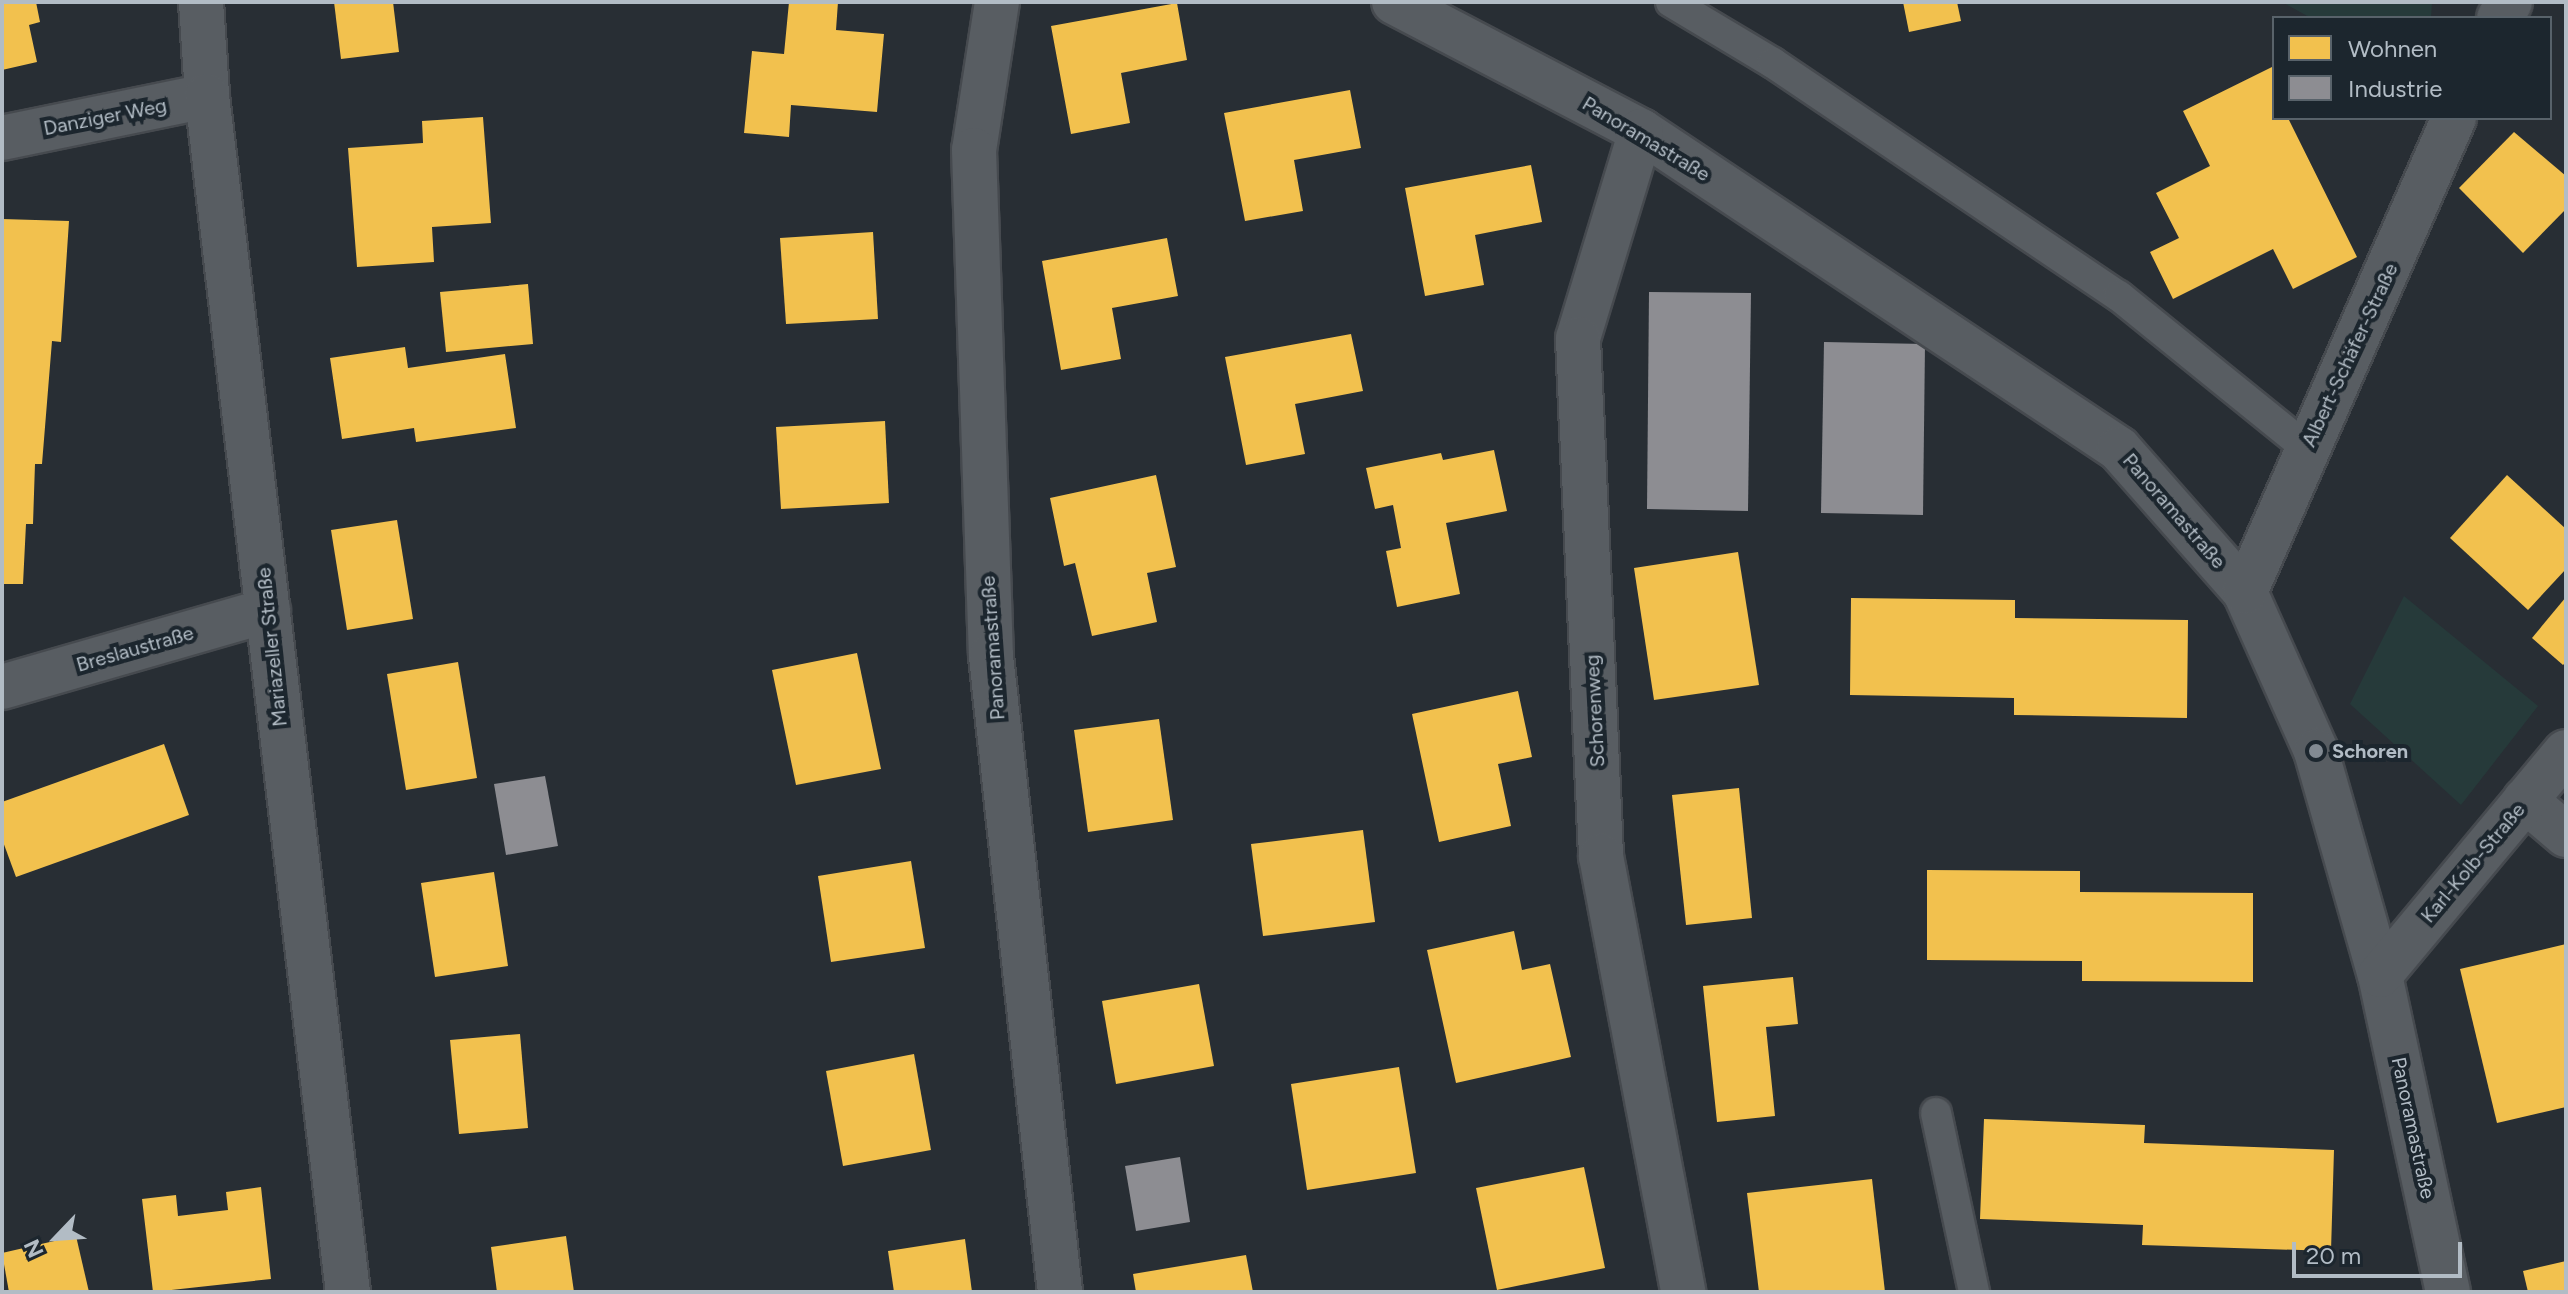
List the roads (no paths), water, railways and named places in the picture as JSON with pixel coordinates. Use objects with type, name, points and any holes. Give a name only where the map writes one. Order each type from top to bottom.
[{"type":"street","name":"Mariazeller Straße","points":[[201,2],[207,96],[348,1292]]},
{"type":"street","name":"Panoramastraße","points":[[997,2],[974,150],[991,656],[1060,1292]]},
{"type":"street","name":"Panoramastraße","points":[[1394,2],[1641,131],[2119,449],[2245,592],[2316,751],[2380,975],[2448,1292]]},
{"type":"street","name":"Danziger Weg","points":[[2,138],[207,96]]},
{"type":"street","name":"Albert-Schäfer-Straße","points":[[2245,592],[2453,120]]},
{"type":"street","name":"Schorenweg","points":[[1641,131],[1578,339],[1601,856],[1683,1292]]},
{"type":"street","name":"Breslaustraße","points":[[2,687],[268,610]]},
{"type":"street","name":"Karl-Kolb-Straße","points":[[2380,975],[2566,752]]},
{"type":"street","points":[[2525,800],[2566,835]]},
{"type":"lane","points":[[1671,2],[1773,63],[2119,296],[2307,448]]},
{"type":"lane","points":[[1936,1113],[1974,1292]]},
{"type":"place","name":"Schoren","points":[[2316,751]]}]
